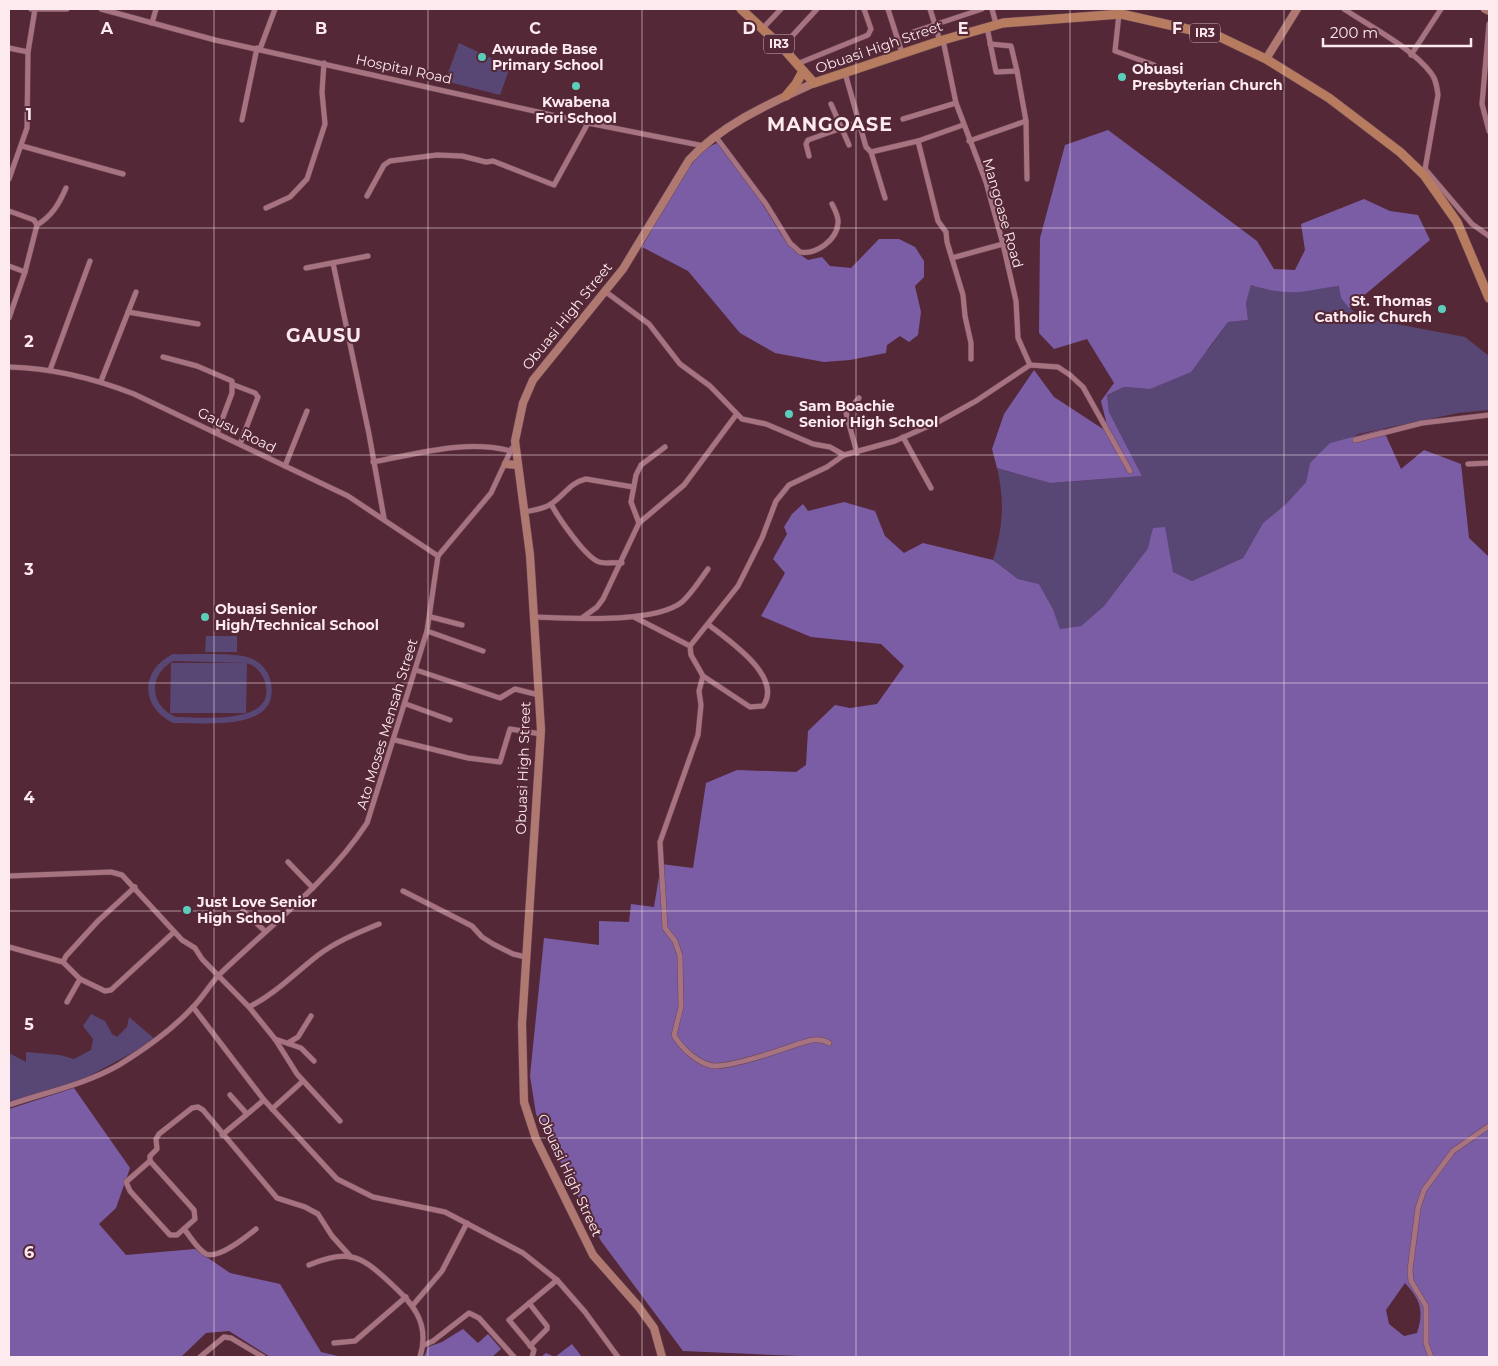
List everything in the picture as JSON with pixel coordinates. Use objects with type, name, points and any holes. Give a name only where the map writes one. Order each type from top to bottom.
[{"type":"main road","name":"IR3","points":[[742,9],[782,47],[814,83]]},
{"type":"main road","name":"Obuasi High Street","points":[[814,83],[941,40],[996,24],[1119,14],[1218,36],[1266,59],[1344,108],[1425,173],[1457,222],[1489,298]]},
{"type":"main road","points":[[786,96],[796,84],[800,67]]},
{"type":"street","points":[[31,9],[67,9]]},
{"type":"street","points":[[9,179],[27,128],[28,52],[35,9]]},
{"type":"street","name":"Hospital Road","points":[[101,9],[215,40],[259,48],[588,123],[704,146]]},
{"type":"street","points":[[152,23],[156,9]]},
{"type":"street","points":[[242,120],[259,48],[275,9]]},
{"type":"street","points":[[763,28],[781,9]]},
{"type":"street","points":[[782,47],[818,9]]},
{"type":"street","points":[[800,67],[868,35],[871,29],[864,9]]},
{"type":"street","points":[[888,9],[902,53]]},
{"type":"street","name":"Mangoase Road","points":[[930,9],[941,40],[963,126],[986,182],[1016,301],[1018,338],[1030,365]]},
{"type":"street","points":[[913,32],[982,9]]},
{"type":"street","points":[[992,9],[996,24]]},
{"type":"street","points":[[1266,59],[1297,9]]},
{"type":"street","points":[[1344,9],[1411,54],[1432,73],[1437,83],[1438,95],[1425,173],[1472,224],[1489,236]]},
{"type":"street","points":[[1411,54],[1441,9]]},
{"type":"street","points":[[1485,9],[1489,11]]},
{"type":"street","points":[[1119,14],[1115,50],[1154,65]]},
{"type":"street","points":[[1489,24],[1482,104],[1489,131]]},
{"type":"street","points":[[987,27],[996,72],[1017,71]]},
{"type":"street","points":[[990,44],[1011,46],[1026,121],[1027,179]]},
{"type":"street","points":[[9,48],[28,52]]},
{"type":"street","points":[[266,208],[290,197],[307,179],[324,124],[322,92],[324,63]]},
{"type":"street","points":[[846,73],[866,148],[870,152],[885,198]]},
{"type":"street","name":"Obuasi High Street","points":[[662,1357],[654,1328],[638,1306],[592,1255],[536,1139],[524,1102],[521,1066],[526,957],[541,734],[535,617],[525,512],[515,441],[523,403],[532,380],[606,292],[632,254],[683,169],[704,146],[716,137],[748,116],[814,83]]},
{"type":"street","points":[[903,119],[956,103]]},
{"type":"street","points":[[831,104],[849,145]]},
{"type":"street","points":[[969,141],[1026,121]]},
{"type":"street","points":[[809,156],[806,144],[808,140],[859,122]]},
{"type":"street","points":[[367,196],[384,166],[390,161],[437,155],[493,161],[554,185],[588,123]]},
{"type":"street","points":[[870,152],[918,141],[963,126]]},
{"type":"street","points":[[716,137],[766,204],[797,250],[805,253],[813,251],[821,247],[836,233],[838,219],[832,204]]},
{"type":"street","points":[[918,141],[938,221],[946,232],[963,295],[972,359]]},
{"type":"street","points":[[22,146],[123,174]]},
{"type":"street","points":[[37,225],[45,221],[59,204],[66,188]]},
{"type":"street","points":[[9,212],[34,220],[37,225],[25,272],[9,318]]},
{"type":"street","points":[[952,258],[1003,244]]},
{"type":"street","points":[[306,268],[368,256]]},
{"type":"street","points":[[50,370],[90,261]]},
{"type":"street","points":[[332,262],[369,434],[384,518]]},
{"type":"street","points":[[9,266],[25,272]]},
{"type":"street","points":[[101,381],[136,292]]},
{"type":"street","points":[[606,292],[649,324],[680,364],[710,386],[736,415],[742,419],[766,424],[813,444],[830,447],[844,455]]},
{"type":"street","points":[[128,312],[198,324]]},
{"type":"street","points":[[163,357],[229,378],[234,385],[255,393],[258,397],[240,444]]},
{"type":"street","points":[[690,646],[708,625],[747,571],[776,501],[789,485],[822,469],[844,455],[857,453],[903,437],[976,401],[1030,365],[1058,367],[1070,375],[1083,388],[1130,471]]},
{"type":"street","name":"Gausu Road","points":[[9,367],[50,370],[101,381],[217,433],[348,496],[384,518],[438,556]]},
{"type":"street","points":[[217,433],[234,385]]},
{"type":"street","points":[[857,453],[846,413],[858,398]]},
{"type":"street","points":[[285,466],[306,411]]},
{"type":"street","points":[[582,618],[597,607],[622,563],[639,523],[684,485],[736,415]]},
{"type":"street","points":[[1355,440],[1422,423],[1489,415]]},
{"type":"street","points":[[903,437],[931,488]]},
{"type":"street","points":[[438,556],[485,501],[506,464],[515,441]]},
{"type":"street","points":[[373,462],[464,447],[492,446],[511,451]]},
{"type":"street","points":[[639,523],[632,508],[633,487],[637,471],[641,465],[665,447]]},
{"type":"street","points":[[1468,464],[1489,463]]},
{"type":"street","points":[[506,464],[518,465]]},
{"type":"street","points":[[525,512],[550,504],[573,484],[586,479],[633,487]]},
{"type":"street","points":[[550,504],[560,520],[590,555],[599,562],[622,563]]},
{"type":"street","name":"Ato Moses Mensah Street","points":[[9,1105],[80,1084],[117,1066],[147,1047],[194,1007],[218,975],[313,888],[356,840],[368,823],[416,670],[431,617],[438,556]]},
{"type":"street","points":[[535,617],[634,617],[680,603],[708,570]]},
{"type":"street","points":[[431,617],[462,625]]},
{"type":"street","points":[[634,617],[690,646]]},
{"type":"street","points":[[690,646],[692,655],[703,676],[750,706],[763,706],[766,701],[767,688],[758,667],[708,625]]},
{"type":"street","points":[[427,631],[483,651]]},
{"type":"street","points":[[416,670],[500,698],[515,689],[539,695]]},
{"type":"street","points":[[703,676],[699,691],[701,705],[698,735],[660,842],[665,928],[675,941],[680,956],[681,1008],[674,1035],[678,1043],[702,1063],[716,1066],[812,1040],[828,1043]]},
{"type":"street","points":[[406,704],[450,720]]},
{"type":"street","points":[[395,740],[468,758],[500,762],[510,729],[541,734]]},
{"type":"street","points":[[288,862],[313,888]]},
{"type":"street","points":[[9,876],[112,872],[122,875],[182,940],[196,948],[202,960],[249,1007],[275,1039],[303,1081],[340,1121]]},
{"type":"street","points":[[63,962],[66,956],[98,921],[135,887]]},
{"type":"street","points":[[403,891],[472,926],[492,944],[513,954],[526,957]]},
{"type":"street","points":[[243,912],[266,931]]},
{"type":"street","points":[[249,1007],[274,992],[331,947],[342,943],[354,934],[379,924]]},
{"type":"street","points":[[9,946],[63,962],[80,979],[105,991],[117,988],[174,932]]},
{"type":"street","points":[[67,1002],[80,979]]},
{"type":"street","points":[[194,1007],[264,1100],[337,1178],[347,1185],[373,1197],[445,1212],[523,1252],[557,1280],[586,1312],[618,1357]]},
{"type":"street","points":[[288,1043],[298,1037],[311,1016]]},
{"type":"street","points":[[275,1039],[301,1048],[314,1061]]},
{"type":"street","points":[[272,1109],[303,1081]]},
{"type":"street","points":[[230,1095],[247,1114]]},
{"type":"street","points":[[222,1134],[264,1100]]},
{"type":"street","points":[[150,1161],[194,1210],[195,1219],[177,1235],[170,1235],[126,1185],[128,1179],[150,1161],[150,1156],[157,1149],[157,1136],[192,1108],[198,1107],[203,1110],[277,1198],[305,1206],[318,1214],[332,1236],[351,1257]]},
{"type":"street","points":[[1431,1357],[1426,1343],[1426,1306],[1411,1281],[1410,1270],[1418,1208],[1424,1190],[1453,1151],[1489,1126]]},
{"type":"street","points":[[413,1305],[442,1271],[467,1223]]},
{"type":"street","points":[[184,1229],[203,1252],[209,1254],[236,1245],[256,1229]]},
{"type":"street","points":[[309,1265],[336,1257],[351,1257],[363,1261],[376,1270],[413,1305],[423,1333],[424,1345],[420,1357]]},
{"type":"street","points":[[532,1357],[535,1353],[509,1320],[557,1280]]},
{"type":"street","points":[[334,1343],[347,1343],[361,1337],[406,1297]]},
{"type":"street","points":[[529,1303],[547,1326],[547,1329],[530,1346]]},
{"type":"street","points":[[424,1345],[433,1341],[470,1313],[479,1318],[514,1357]]},
{"type":"street","points":[[200,1357],[224,1337],[231,1338],[263,1357]]},
{"type":"shaded area","points":[[459,43],[510,67],[500,95],[445,81]]},
{"type":"shaded area","points":[[1108,130],[1257,241],[1274,269],[1295,270],[1305,250],[1301,224],[1364,199],[1390,211],[1418,215],[1430,240],[1349,308],[1341,298],[1339,286],[1286,292],[1251,285],[1246,303],[1248,320],[1228,322],[1191,372],[1150,389],[1124,387],[1107,395],[1109,412],[1142,476],[1050,483],[997,468],[992,449],[1004,414],[1034,370],[1054,397],[1103,429],[1106,421],[1101,401],[1114,383],[1087,339],[1054,349],[1039,333],[1040,238],[1065,145]]},
{"type":"shaded area","points":[[717,143],[756,195],[784,239],[808,260],[822,257],[830,266],[851,268],[879,239],[899,239],[915,247],[924,261],[924,277],[915,286],[921,312],[918,335],[909,342],[900,336],[887,345],[886,353],[850,360],[824,362],[775,353],[740,333],[688,271],[642,247],[684,174],[695,160]]},
{"type":"shaded area","points":[[1251,285],[1264,289],[1286,291],[1340,286],[1341,298],[1359,317],[1465,337],[1489,356],[1489,410],[1458,413],[1358,434],[1310,463],[1306,482],[1286,504],[1263,523],[1243,558],[1192,581],[1173,572],[1169,554],[1148,548],[1104,606],[1081,626],[1060,630],[1053,609],[1039,584],[1018,579],[993,560],[1002,514],[1000,480],[997,468],[1050,483],[1142,476],[1109,412],[1107,395],[1124,387],[1150,389],[1208,350],[1228,322],[1248,320],[1246,303]]},
{"type":"shaded area","points":[[1383,429],[1401,469],[1424,450],[1461,464],[1469,538],[1489,557],[1489,1357],[823,1357],[683,1351],[601,1241],[536,1114],[530,1076],[544,938],[599,945],[599,921],[629,922],[631,904],[654,907],[661,864],[693,868],[706,783],[737,770],[796,772],[806,765],[808,731],[835,705],[850,708],[877,704],[904,666],[881,644],[811,637],[761,616],[785,573],[773,559],[787,534],[784,527],[792,514],[803,504],[808,511],[844,502],[875,511],[885,536],[904,553],[923,543],[993,560],[1018,579],[1039,584],[1053,609],[1060,629],[1081,626],[1104,606],[1148,548],[1153,528],[1165,527],[1173,572],[1192,581],[1243,558],[1263,523],[1286,504],[1306,482],[1310,463],[1330,443]],"holes":[[[1405,1283],[1418,1300],[1420,1318],[1417,1333],[1404,1336],[1389,1324],[1386,1310]]]},
{"type":"shaded area","points":[[206,636],[237,636],[237,652],[205,652]]},
{"type":"shaded area","points":[[173,654],[223,654],[250,658],[261,665],[266,671],[271,683],[271,699],[264,710],[252,717],[237,721],[173,723],[154,708],[148,689],[154,669]],"holes":[[[173,661],[247,663],[258,670],[264,679],[266,696],[260,706],[249,712],[218,718],[176,717],[167,712],[157,698],[155,690],[159,674]]]},
{"type":"shaded area","points":[[171,663],[247,663],[246,713],[170,713]]},
{"type":"shaded area","points":[[91,1014],[105,1021],[112,1034],[117,1037],[127,1027],[129,1017],[156,1040],[80,1081],[9,1104],[9,1053],[26,1062],[26,1052],[60,1055],[74,1059],[91,1050],[93,1039],[83,1026]]},
{"type":"shaded area","points":[[74,1088],[130,1168],[116,1208],[99,1224],[126,1255],[195,1249],[230,1273],[280,1284],[321,1352],[342,1357],[270,1357],[229,1331],[206,1333],[181,1357],[9,1357],[9,1109]]},
{"type":"shaded area","points":[[463,1329],[478,1343],[488,1334],[501,1349],[492,1357],[424,1357],[428,1347],[442,1342]]},
{"type":"shaded area","points":[[572,1344],[582,1357],[555,1357]]},
{"type":"shaded area","points":[[546,1353],[555,1357],[541,1357]]},
{"type":"place","name":"Awurade Base Primary School","points":[[482,57]]},
{"type":"place","name":"Obuasi Presbyterian Church","points":[[1122,77]]},
{"type":"place","name":"Kwabena Fori School","points":[[576,86]]},
{"type":"place","name":"St. Thomas Catholic Church","points":[[1442,309]]},
{"type":"place","name":"Sam Boachie Senior High School","points":[[789,414]]},
{"type":"place","name":"Obuasi Senior High/Technical School","points":[[205,617]]},
{"type":"place","name":"Just Love Senior High School","points":[[187,910]]},
{"type":"district","name":"MANGOASE","points":[[830,124]]},
{"type":"district","name":"GAUSU","points":[[324,335]]}]
